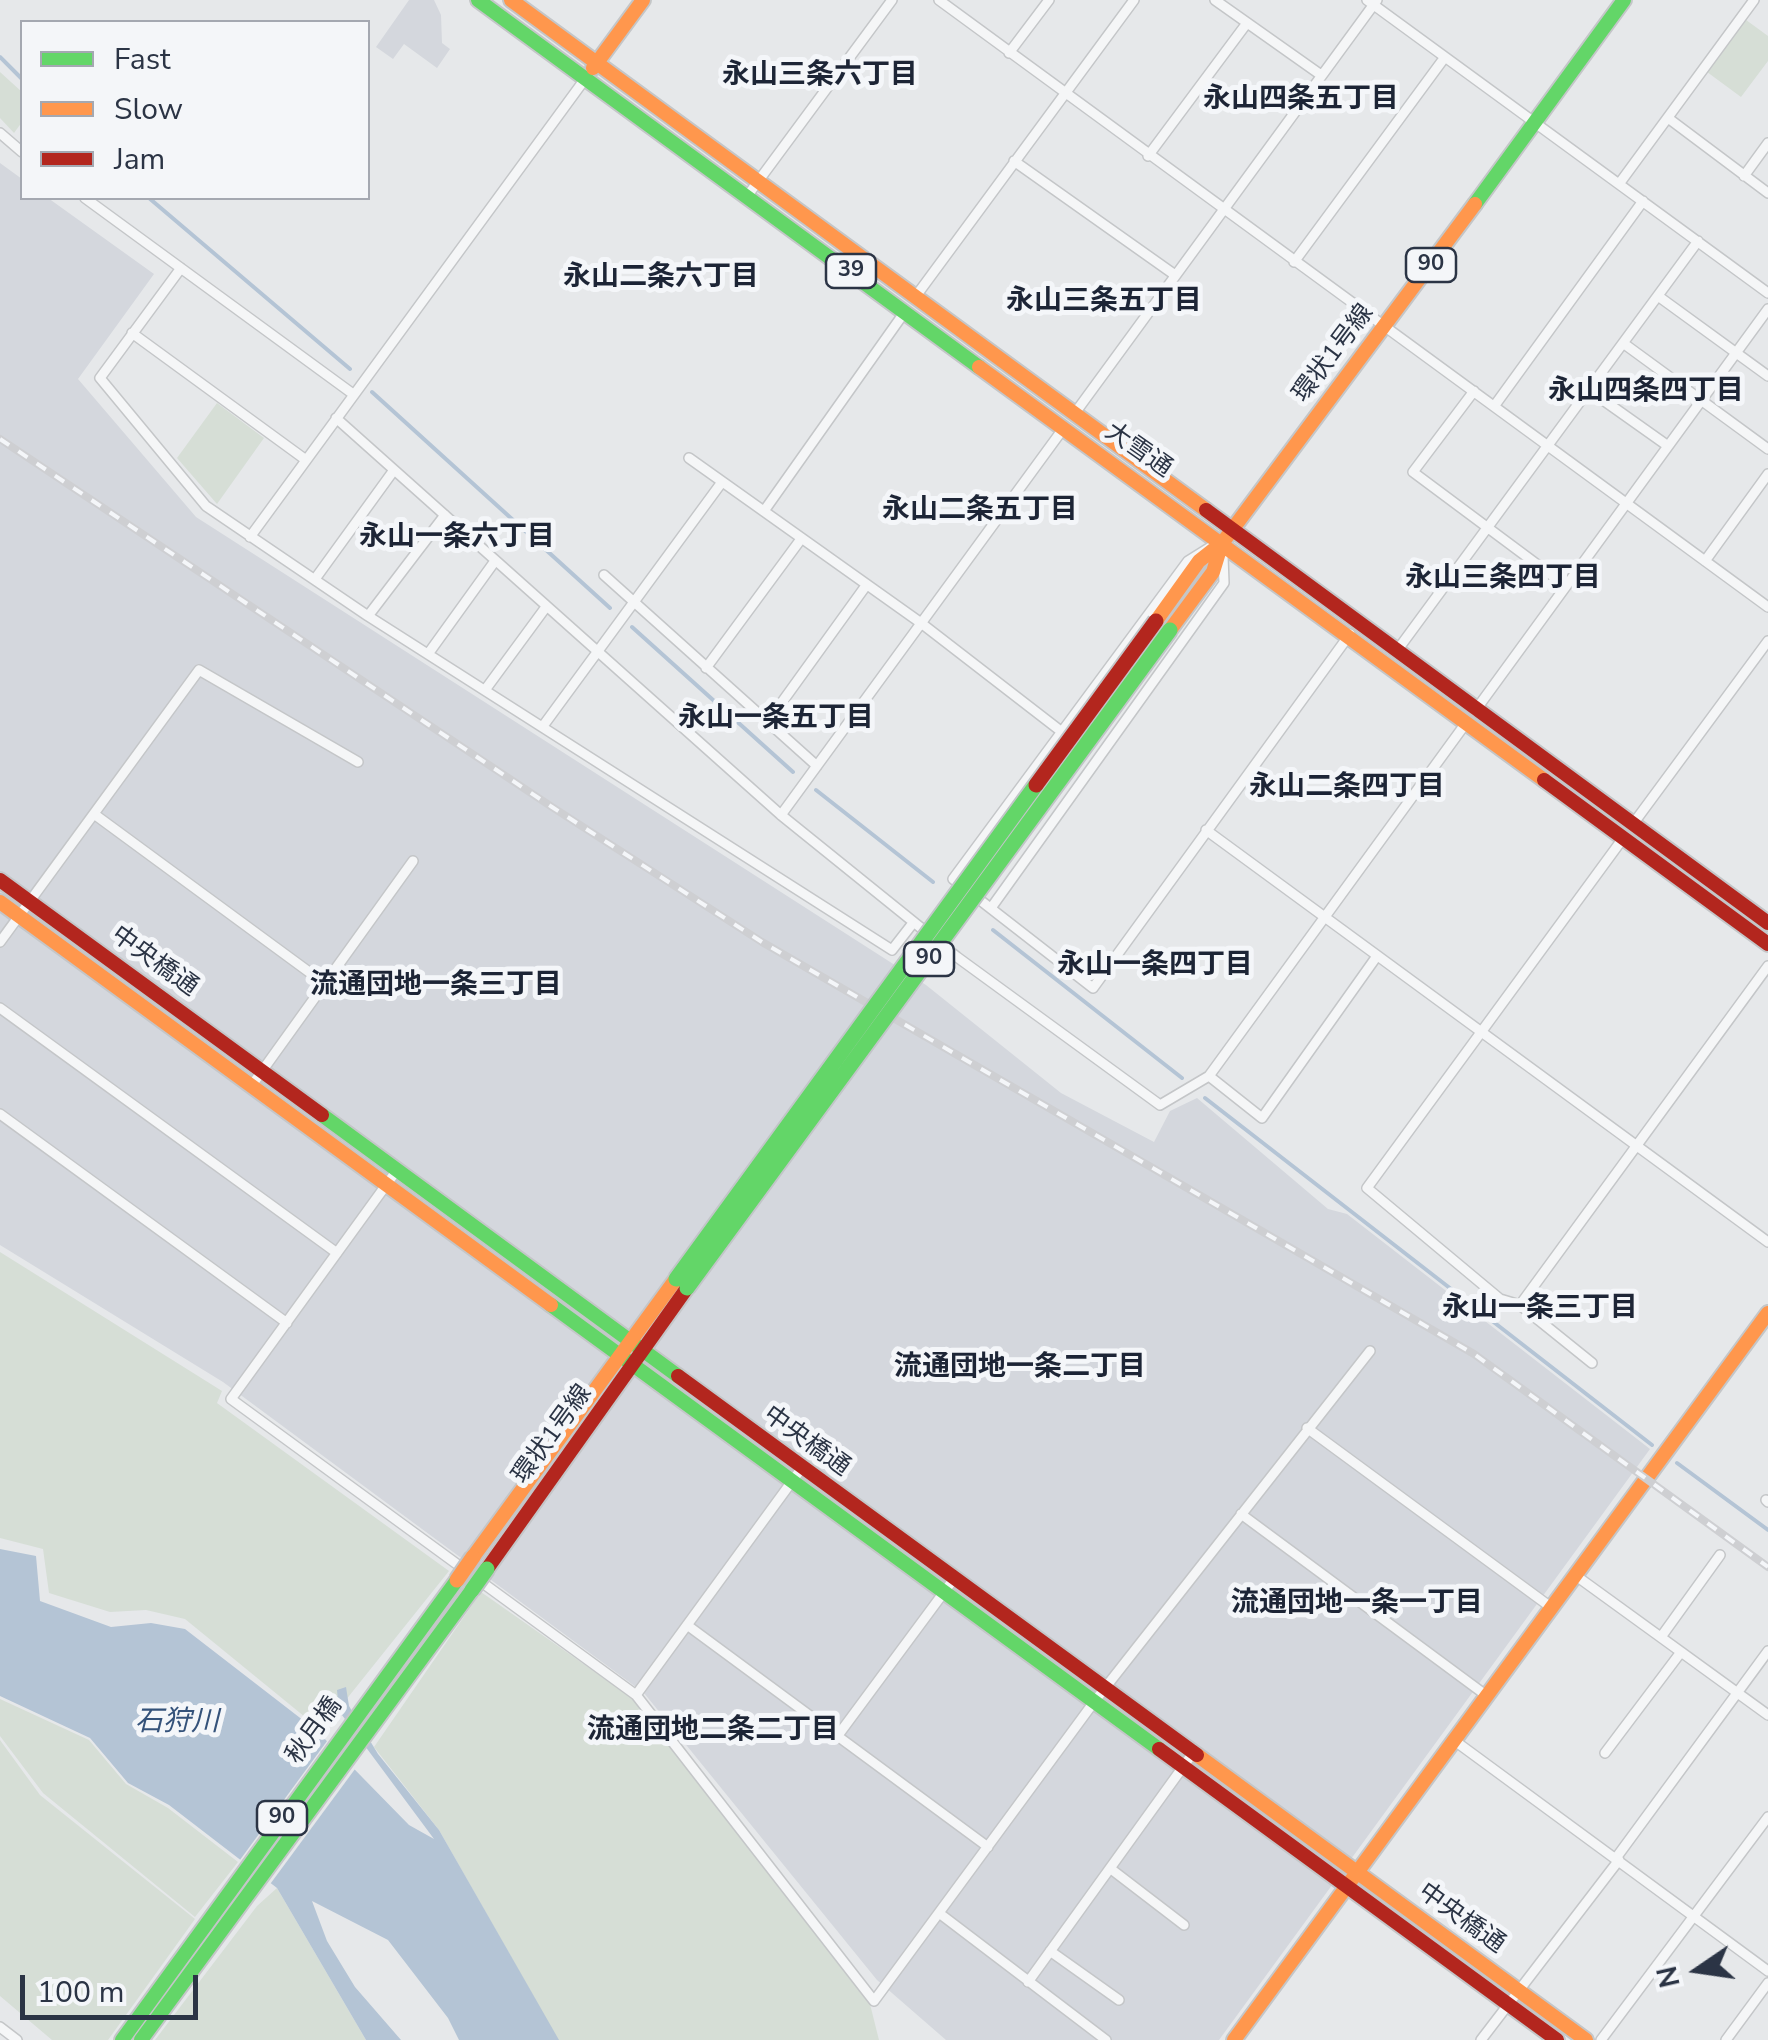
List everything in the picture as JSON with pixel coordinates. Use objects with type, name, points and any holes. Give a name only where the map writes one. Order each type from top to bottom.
[{"type":"main road","name":"大雪通","points":[[478,0],[587,76],[1063,429],[1389,662],[1768,944]]},
{"type":"main road","name":"大雪通","points":[[511,0],[1360,619],[1768,922]]},
{"type":"main road","points":[[587,76],[642,0]]},
{"type":"main road","name":"環状1号線","points":[[451,1603],[457,1580],[630,1355],[1163,626],[1213,572],[1223,542],[1387,326],[1624,0]]},
{"type":"main road","name":"中央橋通","points":[[0,880],[256,1078]]},
{"type":"main road","name":"中央橋通","points":[[0,902],[392,1177],[1099,1696],[1184,1768],[1346,1887],[1512,1998],[1586,2040]]},
{"type":"main road","points":[[1234,2040],[1768,1312]]},
{"type":"main road","name":"環状1号線","points":[[451,1603],[472,1590],[630,1355]]},
{"type":"main road","name":"秋月橋","points":[[122,2040],[451,1603]]},
{"type":"main road","name":"秋月橋","points":[[141,2040],[451,1603]]},
{"type":"main road","name":"中央橋通","points":[[1099,1696],[1193,1753],[1357,1874],[1512,1998],[1556,2040]]},
{"type":"street","points":[[748,195],[892,0]]},
{"type":"street","points":[[938,0],[1768,606]]},
{"type":"street","points":[[1009,54],[1049,0]]},
{"type":"street","points":[[764,511],[905,311],[1134,0]]},
{"type":"street","points":[[1215,0],[1320,76]]},
{"type":"street","points":[[1619,184],[1754,0]]},
{"type":"street","points":[[781,814],[1224,210],[1372,1],[1768,292]]},
{"type":"street","points":[[1148,156],[1246,23]]},
{"type":"street","points":[[1294,262],[1445,57]]},
{"type":"street","points":[[250,537],[587,76]]},
{"type":"street","points":[[1668,118],[1768,193]]},
{"type":"street","points":[[0,133],[20,150]]},
{"type":"street","points":[[1744,176],[1768,143]]},
{"type":"street","points":[[1014,161],[1176,275]]},
{"type":"street","points":[[88,200],[353,394]]},
{"type":"street","points":[[1495,405],[1643,201]]},
{"type":"street","points":[[1389,662],[1698,241]]},
{"type":"street","points":[[181,268],[100,378],[206,506],[368,616],[892,950],[913,922]]},
{"type":"street","points":[[1658,296],[1768,376]]},
{"type":"street","points":[[336,418],[781,814],[913,922],[1160,1105],[1209,1076],[1768,310]]},
{"type":"street","points":[[132,333],[306,460]]},
{"type":"street","points":[[1623,343],[1768,449]]},
{"type":"street","points":[[1589,390],[1668,446]]},
{"type":"street","points":[[1474,392],[1414,472],[1566,586]]},
{"type":"street","points":[[689,458],[865,587],[922,622],[1062,732]]},
{"type":"street","points":[[315,579],[394,470]]},
{"type":"street","points":[[1705,561],[1768,474]]},
{"type":"street","points":[[543,726],[722,482]]},
{"type":"street","points":[[368,616],[445,516]]},
{"type":"street","points":[[706,668],[801,539]]},
{"type":"street","points":[[991,908],[1224,583],[1223,542],[1197,551],[953,880],[1093,988],[1360,619]]},
{"type":"street","points":[[428,654],[496,561]]},
{"type":"street","points":[[604,575],[817,766]]},
{"type":"street","points":[[767,723],[865,587]]},
{"type":"street","points":[[485,690],[546,607]]},
{"type":"street","points":[[1592,1363],[1520,1305],[1500,1299],[1367,1188],[1768,641]]},
{"type":"street","points":[[0,942],[199,670],[358,762]]},
{"type":"street","points":[[94,814],[324,984]]},
{"type":"street","points":[[1206,830],[1768,1242]]},
{"type":"street","points":[[256,1078],[412,860]]},
{"type":"street","points":[[1209,1076],[1262,1118],[1377,956]]},
{"type":"street","points":[[1520,1305],[1768,966]]},
{"type":"street","points":[[0,1008],[337,1253]]},
{"type":"street","points":[[0,1114],[287,1323]]},
{"type":"street","points":[[392,1177],[231,1399],[636,1695],[874,2002],[1099,1696],[1370,1351]]},
{"type":"street","points":[[1307,1428],[1552,1608]]},
{"type":"street","points":[[636,1695],[796,1476]]},
{"type":"street","points":[[1240,1514],[1487,1696]]},
{"type":"street","points":[[1661,1637],[1720,1555]]},
{"type":"street","points":[[1576,1575],[1768,1715]]},
{"type":"street","points":[[836,1738],[949,1586]]},
{"type":"street","points":[[687,1625],[988,1847]]},
{"type":"street","points":[[1481,2040],[1768,1650]]},
{"type":"street","points":[[1605,1753],[1681,1652]]},
{"type":"street","points":[[1455,1742],[1768,1971]]},
{"type":"street","points":[[1028,1982],[1193,1753]]},
{"type":"street","points":[[1601,2040],[1768,1817]]},
{"type":"street","points":[[1111,1870],[1184,1925]]},
{"type":"street","points":[[939,1914],[1106,2040]]},
{"type":"street","points":[[1050,1951],[1119,2000]]},
{"type":"street","points":[[1726,2040],[1768,1983]]},
{"type":"street","points":[[0,2027],[17,2040]]},
{"type":"shaded area","points":[[409,0],[434,0],[441,15],[442,43],[450,49],[437,68],[404,44],[393,59],[376,47]]},
{"type":"shaded area","points":[[1742,17],[1768,36],[1768,61],[1741,97],[1703,69]]},
{"type":"shaded area","points":[[0,72],[20,90],[20,125],[14,133],[0,118]]},
{"type":"shaded area","points":[[0,163],[20,178],[20,200],[51,200],[154,274],[78,379],[196,517],[926,985],[1061,1093],[1154,1142],[1170,1111],[1197,1098],[1328,1209],[1347,1214],[1650,1449],[1219,2040],[946,2040],[877,1980],[644,1693],[223,1382],[0,1245]]},
{"type":"shaded area","points":[[217,403],[264,438],[217,504],[177,458]]},
{"type":"shaded area","points":[[0,1252],[222,1391],[217,1403],[449,1571],[325,1726],[305,1717],[185,1619],[146,1610],[110,1612],[49,1593],[43,1549],[0,1538]]},
{"type":"shaded area","points":[[481,1592],[635,1700],[870,2004],[879,2040],[558,2040],[439,1830],[374,1747]]},
{"type":"shaded area","points":[[0,1699],[89,1740],[126,1784],[168,1808],[238,1862],[195,1917],[43,1793],[0,1736]]},
{"type":"shaded area","points":[[0,1740],[40,1795],[195,1919],[108,2040],[52,2040],[0,1996]]},
{"type":"shaded area","points":[[277,1888],[366,2040],[155,2040],[257,1906]]},
{"type":"water","name":"石狩川","points":[[0,1549],[36,1556],[40,1601],[111,1627],[151,1623],[185,1629],[317,1731],[409,1825],[434,1839],[339,1711],[337,1690],[346,1687],[349,1706],[378,1754],[439,1830],[559,2040],[459,2040],[448,2018],[388,1940],[312,1901],[327,1941],[355,1987],[401,2040],[366,2040],[277,1888],[169,1805],[128,1783],[90,1738],[0,1696]]},
{"type":"pier","points":[[330,1737],[358,1765],[268,1887],[237,1864]]},
{"type":"waterway","points":[[0,57],[20,77]]},
{"type":"waterway","points":[[151,200],[350,369]]},
{"type":"waterway","points":[[372,392],[610,608]]},
{"type":"waterway","points":[[632,627],[793,772]]},
{"type":"waterway","points":[[816,790],[933,882]]},
{"type":"waterway","points":[[993,930],[1182,1078]]},
{"type":"waterway","points":[[1205,1098],[1652,1445]]},
{"type":"waterway","points":[[1677,1463],[1768,1530]]},
{"type":"railway","points":[[0,439],[552,807],[762,942],[1474,1354],[1768,1567]]},
{"type":"traffic: fast","points":[[478,0],[979,367]]},
{"type":"traffic: fast","points":[[1475,204],[1624,0]]},
{"type":"traffic: fast","points":[[687,1288],[1170,630]]},
{"type":"traffic: fast","points":[[676,1279],[1036,785]]},
{"type":"traffic: fast","points":[[322,1115],[678,1376]]},
{"type":"traffic: fast","points":[[551,1305],[1159,1749]]},
{"type":"traffic: fast","points":[[472,1590],[487,1569]]},
{"type":"traffic: fast","points":[[122,2040],[457,1580]]},
{"type":"traffic: fast","points":[[141,2040],[472,1590]]},
{"type":"traffic: slow","points":[[511,0],[1206,510]]},
{"type":"traffic: slow","points":[[593,68],[643,0]]},
{"type":"traffic: slow","points":[[1156,621],[1199,561],[1223,542],[1475,204]]},
{"type":"traffic: slow","points":[[979,367],[1544,780]]},
{"type":"traffic: slow","points":[[1170,630],[1213,572],[1221,546]]},
{"type":"traffic: slow","points":[[0,902],[551,1305]]},
{"type":"traffic: slow","points":[[473,1557],[676,1279]]},
{"type":"traffic: slow","points":[[1234,2040],[1768,1313]]},
{"type":"traffic: slow","points":[[457,1580],[473,1557]]},
{"type":"traffic: slow","points":[[1197,1755],[1586,2040]]},
{"type":"traffic: jam","points":[[1206,510],[1768,923]]},
{"type":"traffic: jam","points":[[1036,785],[1156,621]]},
{"type":"traffic: jam","points":[[1544,780],[1768,944]]},
{"type":"traffic: jam","points":[[0,880],[322,1115]]},
{"type":"traffic: jam","points":[[487,1569],[687,1288]]},
{"type":"traffic: jam","points":[[678,1376],[1197,1755]]},
{"type":"traffic: jam","points":[[1159,1749],[1557,2040]]},
{"type":"district","name":"永山三条六丁目","points":[[820,76]]},
{"type":"district","name":"永山四条五丁目","points":[[1301,100]]},
{"type":"district","name":"永山二条六丁目","points":[[661,278]]},
{"type":"district","name":"永山三条五丁目","points":[[1104,302]]},
{"type":"district","name":"永山四条四丁目","points":[[1646,392]]},
{"type":"district","name":"永山二条五丁目","points":[[980,511]]},
{"type":"district","name":"永山一条六丁目","points":[[457,538]]},
{"type":"district","name":"永山三条四丁目","points":[[1503,579]]},
{"type":"district","name":"永山一条五丁目","points":[[776,719]]},
{"type":"district","name":"永山二条四丁目","points":[[1347,788]]},
{"type":"district","name":"永山一条四丁目","points":[[1155,966]]},
{"type":"district","name":"流通団地一条三丁目","points":[[436,986]]},
{"type":"district","name":"永山一条三丁目","points":[[1540,1309]]},
{"type":"district","name":"流通団地一条二丁目","points":[[1020,1368]]},
{"type":"district","name":"流通団地一条一丁目","points":[[1357,1604]]},
{"type":"district","name":"流通団地二条二丁目","points":[[713,1731]]}]
